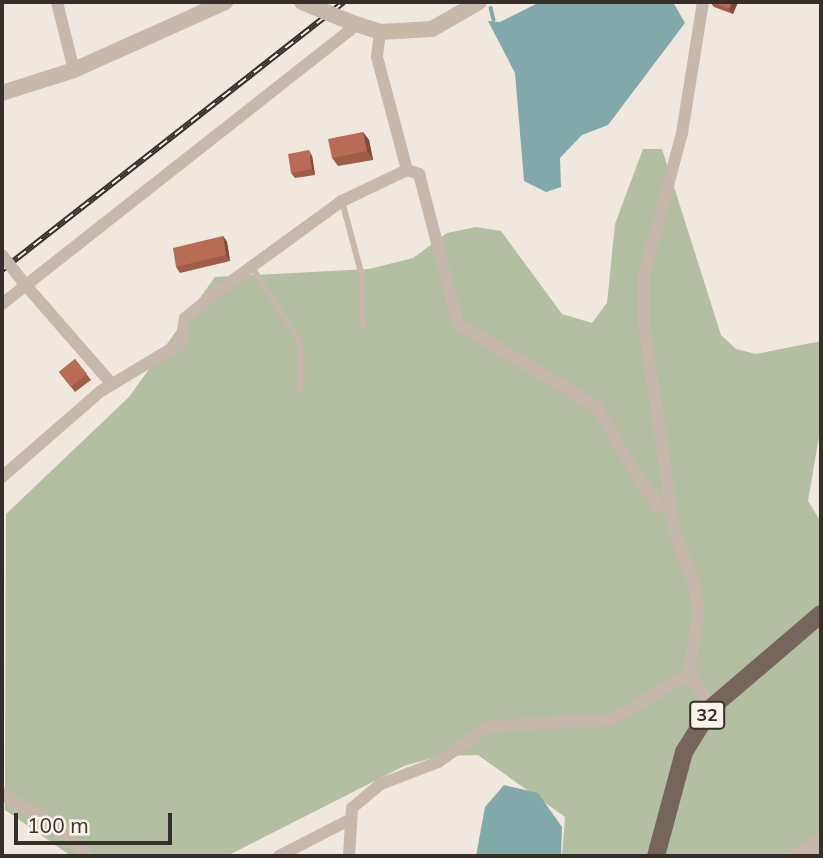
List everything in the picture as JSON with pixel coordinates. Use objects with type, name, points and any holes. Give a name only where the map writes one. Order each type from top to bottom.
[{"type":"main road","name":"32","points":[[656,856],[684,752],[712,707],[821,614]]},
{"type":"street","points":[[57,2],[74,70]]},
{"type":"street","points":[[302,2],[380,32],[432,29],[480,2]]},
{"type":"street","points":[[703,2],[682,132],[644,276],[651,388],[671,511],[698,613],[690,674],[712,707]]},
{"type":"street","points":[[2,93],[74,70],[216,3]]},
{"type":"street","points":[[2,304],[24,283],[353,23]]},
{"type":"street","points":[[380,32],[377,57],[408,170]]},
{"type":"street","points":[[2,477],[112,384],[181,343],[185,318],[251,266],[342,201],[408,170],[419,174],[458,324],[596,406],[639,479],[659,507],[671,511]]},
{"type":"street","points":[[2,255],[112,384]]},
{"type":"street","points":[[349,856],[347,821],[352,808],[381,784],[438,762],[491,726],[611,720],[690,674]]},
{"type":"street","points":[[2,794],[62,829],[89,856]]},
{"type":"street","points":[[279,856],[347,821]]},
{"type":"street","points":[[793,856],[821,840]]},
{"type":"lane","points":[[342,201],[362,276],[363,326]]},
{"type":"lane","points":[[251,266],[300,342],[300,391]]},
{"type":"green space","points":[[643,149],[662,149],[721,335],[736,349],[756,354],[821,341],[821,425],[808,501],[821,522],[821,856],[562,856],[565,817],[478,755],[439,756],[404,766],[227,856],[71,856],[5,810],[6,514],[129,397],[215,277],[369,269],[413,258],[447,233],[476,227],[501,231],[562,314],[592,323],[607,303],[615,224]]},
{"type":"water","points":[[540,2],[673,2],[685,23],[608,125],[582,135],[560,158],[561,187],[546,192],[524,181],[515,73],[488,21],[500,22]]},
{"type":"water","points":[[504,785],[538,793],[562,827],[561,856],[476,856],[485,807]]},
{"type":"building","points":[[711,2],[732,2],[729,9]]},
{"type":"building","points":[[363,132],[367,151],[332,158],[328,139]]},
{"type":"building","points":[[309,150],[312,169],[291,173],[288,154]]},
{"type":"building","points":[[223,236],[226,255],[176,267],[173,248]]},
{"type":"building","points":[[75,359],[87,374],[71,387],[59,372]]},
{"type":"waterway","points":[[491,8],[494,20]]},
{"type":"railway","points":[[2,270],[344,2]]}]
